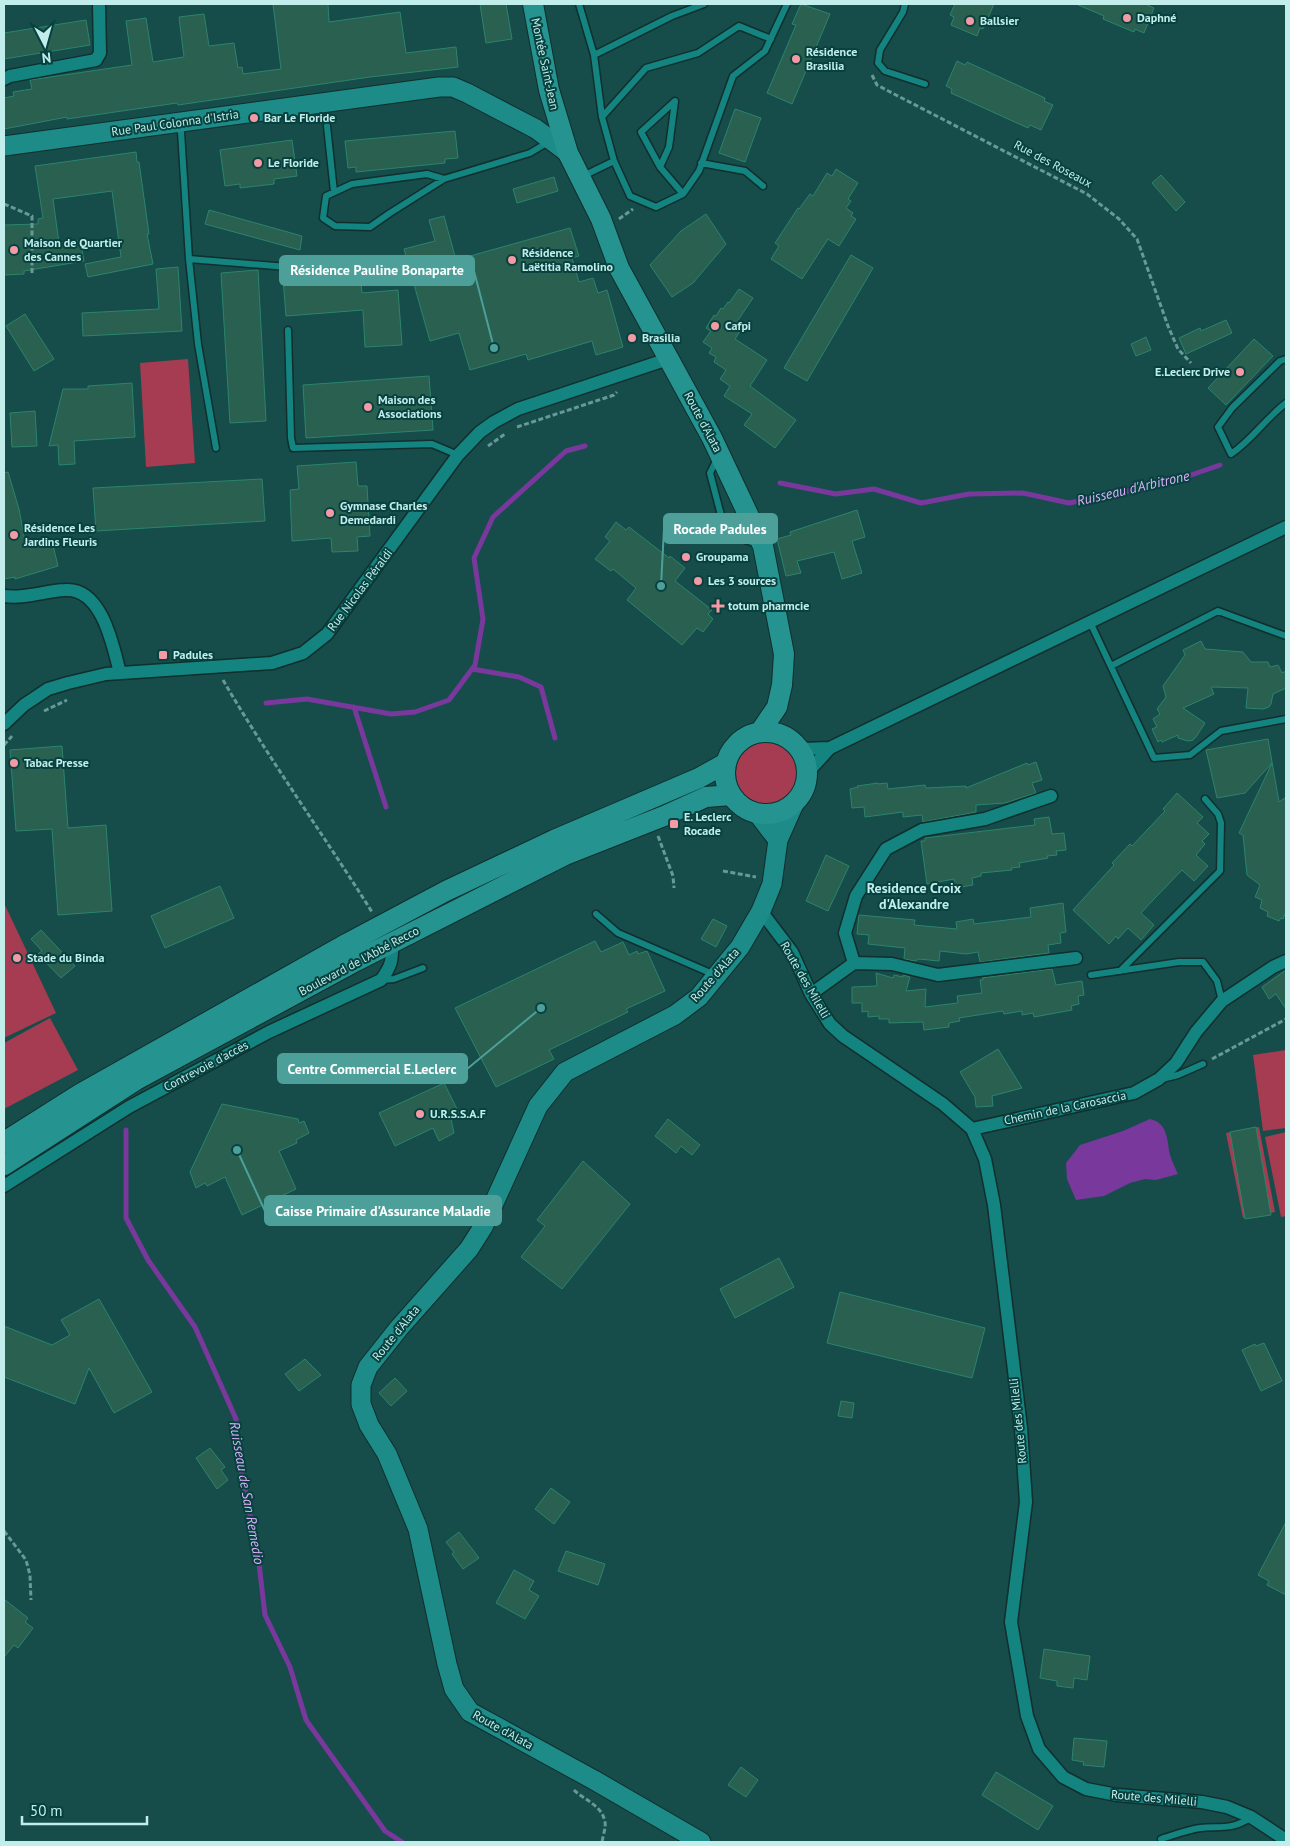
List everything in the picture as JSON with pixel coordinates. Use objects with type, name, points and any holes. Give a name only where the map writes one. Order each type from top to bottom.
[{"type":"main road","name":"Montée Saint-Jean","points":[[533,4],[548,90],[568,153]]},
{"type":"main road","name":"Route d'Alata","points":[[568,153],[601,219],[619,268],[720,454],[763,546],[784,654],[782,685],[777,707],[760,732]]},
{"type":"main road","name":"Route d'Alata","points":[[777,707],[783,735]]},
{"type":"main road","points":[[760,732],[772,732],[783,735],[793,741],[806,760],[807,784],[802,795],[794,804],[783,811],[771,814],[758,814],[738,804],[731,795],[726,779],[726,763],[738,742],[748,736],[760,732]]},
{"type":"main road","name":"Boulevard de l'Abbé Recco","points":[[4,1142],[80,1094],[348,944],[438,896],[554,840],[699,778],[726,763]]},
{"type":"main road","name":"Boulevard de l'Abbé Recco","points":[[4,1165],[136,1080],[391,944],[565,855],[664,816],[706,797],[731,795]]},
{"type":"street","points":[[4,79],[10,76],[96,60],[100,53],[99,4]]},
{"type":"street","name":"Rue Paul Colonna d'Istria","points":[[4,146],[439,87],[453,87],[467,92],[536,129],[568,153]]},
{"type":"street","name":"Rue Nicolas Péraldi","points":[[4,724],[24,705],[48,689],[68,683],[106,674],[272,663],[303,652],[327,634],[458,455],[480,432],[518,409],[668,359]]},
{"type":"street","points":[[808,772],[830,748],[1286,528]]},
{"type":"street","points":[[4,596],[15,598],[76,590],[92,600],[108,630],[120,674]]},
{"type":"street","points":[[800,750],[830,748]]},
{"type":"street","points":[[854,963],[845,933],[856,896],[886,849],[922,830],[985,819],[1051,796]]},
{"type":"street","name":"Route d'Alata","points":[[701,1842],[594,1780],[470,1712],[454,1688],[446,1664],[418,1529],[387,1454],[369,1425],[361,1404],[361,1385],[368,1367],[399,1328],[469,1248],[483,1227],[538,1106],[564,1072],[675,1015],[699,997],[740,947],[762,911],[772,884],[778,840],[794,804]]},
{"type":"street","points":[[758,814],[778,840]]},
{"type":"street","name":"Route des Milelli","points":[[762,911],[792,952],[811,994],[830,1024],[843,1036],[943,1104],[972,1129],[985,1159],[994,1205],[1021,1428],[1026,1502],[1011,1622],[1027,1716],[1039,1748],[1062,1777],[1086,1789],[1117,1795],[1202,1802],[1227,1807],[1251,1817],[1286,1840]]},
{"type":"street","points":[[381,980],[389,969],[392,960],[391,944]]},
{"type":"street","points":[[811,994],[854,963],[892,964],[938,975],[1076,958]]},
{"type":"street","name":"Chemin de la Carosaccia","points":[[972,1129],[1134,1093],[1159,1079],[1176,1063],[1196,1032],[1222,1001],[1273,967],[1286,961]]},
{"type":"street","name":"Contrevoie d'accès","points":[[4,1186],[137,1103],[269,1032],[381,980]]},
{"type":"lane","points":[[579,4],[594,55],[602,117],[614,161],[630,196],[656,207],[683,194],[699,171],[733,76],[765,51],[787,4]]},
{"type":"lane","points":[[594,55],[672,16],[704,4]]},
{"type":"lane","points":[[905,4],[903,12],[880,50],[878,63],[885,72],[925,84]]},
{"type":"lane","points":[[602,117],[646,68],[698,52],[739,26],[771,39]]},
{"type":"lane","points":[[660,167],[669,147],[675,101],[641,132],[660,167],[683,194]]},
{"type":"lane","points":[[176,123],[181,132],[189,259],[198,344],[216,448]]},
{"type":"lane","points":[[327,126],[334,192]]},
{"type":"lane","points":[[444,179],[427,174],[352,184],[326,196],[323,218],[335,226],[370,227],[444,179],[530,153],[551,140]]},
{"type":"lane","points":[[580,177],[614,161]]},
{"type":"lane","points":[[702,163],[745,171],[763,186]]},
{"type":"lane","points":[[189,259],[300,268],[380,261],[393,271]]},
{"type":"lane","points":[[288,330],[291,438],[293,448],[432,444],[458,455]]},
{"type":"lane","points":[[1286,360],[1273,368],[1232,408],[1218,426],[1231,454],[1244,445],[1286,403]]},
{"type":"lane","points":[[720,454],[710,473],[722,519],[739,538],[763,546]]},
{"type":"lane","points":[[699,539],[722,519]]},
{"type":"lane","points":[[1111,666],[1218,611],[1286,636]]},
{"type":"lane","points":[[1090,622],[1154,758],[1190,755],[1221,731],[1286,719]]},
{"type":"lane","points":[[1120,971],[1220,871],[1221,824],[1218,814],[1204,799]]},
{"type":"lane","points":[[596,914],[618,933],[716,976]]},
{"type":"lane","points":[[1091,975],[1179,962],[1203,962],[1217,981],[1222,1001]]},
{"type":"lane","points":[[381,980],[394,979],[423,968]]},
{"type":"lane","points":[[1159,1079],[1178,1075],[1203,1064]]},
{"type":"lane","points":[[1162,1839],[1200,1828],[1232,1827],[1241,1824],[1251,1817]]},
{"type":"path","name":"Rue des Roseaux","points":[[878,63],[872,74],[877,85],[1087,194],[1118,219],[1137,239],[1178,349],[1192,363]]},
{"type":"path","points":[[601,219],[614,222],[644,202]]},
{"type":"path","points":[[4,204],[32,216],[32,275]]},
{"type":"path","points":[[483,450],[512,429],[614,395],[630,372]]},
{"type":"path","points":[[226,678],[219,674],[255,735],[325,838],[373,915]]},
{"type":"path","points":[[41,712],[73,697]]},
{"type":"path","points":[[4,746],[18,730]]},
{"type":"path","points":[[657,831],[673,876],[674,888]]},
{"type":"path","points":[[723,871],[761,878]]},
{"type":"path","points":[[1203,1064],[1286,1020]]},
{"type":"path","points":[[4,1531],[26,1560],[30,1575],[31,1600]]},
{"type":"path","points":[[569,1786],[582,1798],[596,1805],[605,1822],[602,1842]]},
{"type":"shaded area","points":[[188,359],[195,463],[146,467],[140,363]]},
{"type":"shaded area","points":[[767,742],[779,745],[789,751],[795,761],[798,773],[795,785],[789,795],[779,801],[767,804],[755,801],[745,795],[739,785],[736,773],[739,761],[745,751],[755,745]]},
{"type":"shaded area","name":"Stade du Binda","points":[[4,903],[56,1013],[4,1038]]},
{"type":"shaded area","points":[[50,1018],[78,1070],[4,1109],[4,1043]]},
{"type":"shaded area","points":[[1286,1050],[1286,1128],[1263,1131],[1253,1055]]},
{"type":"shaded area","points":[[1150,1119],[1160,1124],[1166,1133],[1170,1155],[1178,1174],[1156,1180],[1145,1179],[1130,1183],[1104,1196],[1076,1200],[1067,1179],[1066,1163],[1080,1145],[1123,1131]]},
{"type":"shaded area","points":[[1259,1127],[1275,1212],[1243,1218],[1226,1133]]},
{"type":"shaded area","points":[[1286,1132],[1286,1216],[1281,1217],[1265,1137]]},
{"type":"building","points":[[273,4],[328,4],[329,22],[400,12],[406,53],[456,47],[458,67],[370,77],[178,105],[177,103],[67,119],[67,117],[4,129],[4,98],[14,96],[13,92],[32,89],[30,80],[132,65],[126,21],[146,18],[153,62],[184,57],[179,17],[204,14],[209,46],[234,43],[238,68],[242,67],[243,74],[281,69]]},
{"type":"building","points":[[480,4],[506,4],[512,39],[486,43]]},
{"type":"building","name":"Résidence Brasilia","points":[[801,4],[830,14],[792,104],[767,93],[796,25],[792,24]]},
{"type":"building","name":"Ballsier","points":[[955,4],[994,4],[983,29],[980,28],[977,36],[951,25],[954,17],[950,15]]},
{"type":"building","name":"Daphné","points":[[1076,4],[1145,4],[1154,8],[1144,33],[1135,29],[1134,32],[1103,19],[1104,16]]},
{"type":"building","points":[[86,20],[90,45],[4,59],[4,33]]},
{"type":"building","points":[[957,61],[965,65],[967,62],[1045,98],[1044,101],[1053,105],[1041,130],[1030,125],[1028,128],[951,93],[952,89],[946,86]]},
{"type":"building","points":[[735,109],[761,118],[745,162],[719,153]]},
{"type":"building","points":[[455,131],[458,158],[445,159],[445,163],[356,172],[356,167],[348,168],[345,141]]},
{"type":"building","name":"Le Floride","points":[[292,140],[297,176],[274,179],[274,184],[240,188],[240,184],[225,186],[220,150]]},
{"type":"building","points":[[136,152],[153,264],[88,277],[85,264],[121,257],[112,191],[53,199],[59,243],[80,240],[84,261],[24,271],[24,274],[4,275],[4,225],[38,224],[38,219],[43,218],[35,166]]},
{"type":"building","points":[[836,169],[858,183],[848,199],[851,201],[846,208],[853,213],[851,216],[856,219],[839,246],[828,239],[802,279],[771,259],[779,246],[775,243],[798,208],[810,194],[813,196],[827,173],[832,176]]},
{"type":"building","points":[[1161,175],[1185,202],[1176,211],[1152,183]]},
{"type":"building","points":[[554,177],[558,191],[517,203],[513,189]]},
{"type":"building","points":[[209,210],[302,236],[300,250],[205,224]]},
{"type":"building","points":[[706,214],[726,244],[693,283],[672,297],[650,265],[681,231]]},
{"type":"building","points":[[444,216],[456,260],[570,228],[579,256],[572,258],[579,282],[593,278],[598,293],[607,290],[623,347],[596,355],[592,341],[528,360],[526,354],[470,370],[459,333],[430,341],[404,249],[435,241],[429,220]]},
{"type":"building","points":[[851,255],[873,268],[807,381],[784,368]]},
{"type":"building","points":[[178,267],[182,331],[83,336],[82,313],[159,309],[156,269]]},
{"type":"building","points":[[258,270],[266,421],[230,423],[221,273]]},
{"type":"building","points":[[360,274],[362,293],[398,290],[402,345],[365,347],[363,310],[286,316],[283,279]]},
{"type":"building","points":[[739,289],[753,298],[736,323],[742,328],[735,339],[767,360],[750,386],[796,420],[775,448],[744,425],[752,414],[724,396],[730,386],[720,379],[726,370],[714,362],[716,357],[709,353],[712,348],[703,342],[711,331],[706,328],[714,315],[716,316],[721,308],[723,309],[729,303]]},
{"type":"building","points":[[25,314],[54,359],[34,371],[6,326]]},
{"type":"building","points":[[1226,320],[1232,333],[1186,354],[1179,338],[1200,328],[1201,331]]},
{"type":"building","points":[[1146,337],[1151,350],[1136,356],[1131,344]]},
{"type":"building","name":"E.Leclerc Drive","points":[[1254,339],[1273,356],[1226,405],[1208,388]]},
{"type":"building","name":"Maison des Associations","points":[[429,376],[433,430],[306,438],[303,385]]},
{"type":"building","points":[[132,383],[135,437],[74,441],[75,464],[59,465],[58,445],[49,446],[63,389],[88,389],[88,386]]},
{"type":"building","points":[[35,411],[37,446],[12,447],[10,413]]},
{"type":"building","name":"Gymnase Charles Demedardi","points":[[356,462],[358,486],[367,486],[370,536],[357,537],[358,551],[332,552],[331,538],[292,541],[290,490],[299,489],[297,466]]},
{"type":"building","name":"Résidence Les Jardins Fleuris","points":[[8,472],[19,509],[25,542],[33,540],[39,544],[52,541],[58,566],[15,579],[15,577],[4,579],[4,473]]},
{"type":"building","points":[[262,479],[265,521],[96,531],[93,488]]},
{"type":"building","points":[[857,510],[865,537],[852,541],[862,573],[842,579],[834,552],[797,561],[801,573],[786,576],[777,539],[791,535],[790,532]]},
{"type":"building","points":[[616,522],[626,530],[629,527],[685,568],[675,581],[712,610],[708,614],[713,619],[703,632],[697,628],[682,645],[627,600],[636,588],[613,569],[611,571],[595,559],[610,541],[605,537]]},
{"type":"building","points":[[1201,641],[1205,649],[1243,652],[1251,662],[1268,662],[1270,667],[1278,665],[1282,673],[1286,671],[1286,688],[1273,694],[1269,707],[1263,709],[1246,708],[1248,688],[1211,687],[1214,694],[1183,708],[1205,723],[1196,737],[1188,741],[1178,738],[1178,735],[1158,742],[1152,729],[1157,727],[1153,719],[1160,714],[1157,709],[1166,697],[1163,686],[1185,655],[1183,650]]},
{"type":"building","points":[[1268,739],[1279,802],[1286,797],[1286,911],[1283,919],[1281,918],[1279,921],[1267,916],[1268,912],[1260,908],[1262,900],[1255,897],[1260,885],[1247,875],[1243,835],[1239,833],[1272,763],[1245,793],[1217,798],[1206,750]]},
{"type":"building","points":[[62,746],[68,828],[106,825],[112,911],[58,915],[52,829],[16,831],[10,750]]},
{"type":"building","points":[[1036,762],[1042,780],[1032,783],[1036,793],[1005,803],[976,805],[976,812],[923,822],[922,815],[903,817],[903,812],[865,817],[864,807],[852,808],[850,789],[857,786],[887,783],[888,789],[925,785],[926,788],[966,786],[966,788],[1027,763],[1028,765]]},
{"type":"building","points":[[1177,793],[1203,817],[1197,823],[1209,834],[1202,841],[1205,844],[1196,855],[1208,866],[1194,881],[1182,870],[1141,913],[1154,925],[1141,940],[1128,928],[1118,939],[1116,936],[1109,944],[1073,910],[1114,865],[1112,863],[1130,844],[1132,846],[1165,811],[1163,809]]},
{"type":"building","points":[[1049,817],[1052,834],[1064,833],[1066,850],[1056,851],[1057,855],[1019,863],[1020,867],[1011,868],[1012,870],[981,873],[981,876],[972,878],[973,885],[955,888],[954,879],[927,884],[921,841],[925,841],[925,838],[1035,825],[1034,819]]},
{"type":"building","points":[[826,855],[849,866],[828,911],[806,901]]},
{"type":"building","points":[[220,886],[234,918],[165,948],[151,916]]},
{"type":"building","points":[[1063,903],[1066,932],[1060,933],[1061,943],[1048,945],[1049,953],[980,962],[978,952],[966,954],[940,951],[939,961],[919,959],[915,961],[904,959],[905,948],[868,944],[869,935],[857,934],[859,915],[915,920],[914,925],[957,929],[956,922],[973,919],[974,924],[1031,917],[1030,908]]},
{"type":"building","points":[[713,919],[727,926],[716,947],[701,939]]},
{"type":"building","points":[[41,930],[75,966],[61,978],[38,954],[42,951],[31,939]]},
{"type":"building","points":[[595,941],[601,952],[623,942],[629,955],[637,951],[638,954],[647,951],[665,991],[626,1009],[628,1012],[549,1050],[554,1059],[496,1087],[455,1008]]},
{"type":"building","points":[[1052,969],[1056,985],[1082,981],[1084,995],[1078,996],[1079,1004],[1071,1006],[1072,1010],[1034,1017],[1033,1013],[1022,1015],[1022,1011],[1004,1014],[1003,1011],[959,1018],[960,1021],[949,1023],[949,1027],[924,1030],[923,1022],[889,1023],[889,1019],[879,1019],[879,1016],[868,1017],[868,1011],[862,1012],[862,1003],[852,1003],[852,987],[877,986],[876,973],[893,978],[894,975],[910,977],[906,991],[926,989],[925,1007],[958,1003],[957,996],[982,993],[980,980],[983,980],[982,978]]},
{"type":"building","points":[[1286,970],[1286,1009],[1276,994],[1269,999],[1262,987]]},
{"type":"building","points":[[998,1049],[1022,1088],[992,1096],[993,1106],[976,1107],[975,1097],[960,1072]]},
{"type":"building","name":"U.R.S.S.A.F","points":[[444,1083],[460,1115],[451,1119],[454,1133],[439,1141],[433,1128],[395,1146],[379,1113]]},
{"type":"building","points":[[222,1104],[298,1119],[299,1123],[304,1121],[309,1133],[296,1140],[297,1143],[279,1151],[296,1189],[242,1215],[225,1177],[207,1186],[205,1183],[196,1188],[190,1172]]},
{"type":"building","points":[[668,1119],[700,1145],[692,1155],[681,1146],[676,1153],[655,1136]]},
{"type":"building","points":[[1256,1127],[1271,1215],[1245,1219],[1230,1132]]},
{"type":"building","points":[[583,1161],[630,1204],[562,1289],[521,1257],[545,1226],[537,1220]]},
{"type":"building","points":[[779,1258],[794,1287],[735,1318],[720,1289]]},
{"type":"building","points":[[840,1292],[985,1328],[972,1378],[827,1343]]},
{"type":"building","points":[[99,1299],[152,1392],[114,1413],[89,1368],[75,1404],[4,1377],[4,1326],[52,1345],[70,1335],[61,1320]]},
{"type":"building","points":[[1264,1343],[1282,1381],[1261,1391],[1242,1350],[1255,1344],[1256,1346]]},
{"type":"building","points":[[305,1359],[321,1375],[299,1391],[285,1374]]},
{"type":"building","points":[[395,1378],[407,1391],[391,1406],[379,1393]]},
{"type":"building","points":[[841,1401],[854,1403],[852,1418],[838,1416]]},
{"type":"building","points":[[210,1448],[225,1467],[221,1470],[228,1480],[217,1489],[196,1458]]},
{"type":"building","points":[[551,1488],[570,1502],[554,1524],[535,1509]]},
{"type":"building","points":[[1286,1522],[1286,1595],[1267,1585],[1269,1581],[1258,1575]]},
{"type":"building","points":[[459,1532],[479,1558],[463,1569],[446,1542]]},
{"type":"building","points":[[566,1551],[605,1564],[598,1585],[558,1571]]},
{"type":"building","points":[[514,1570],[534,1581],[529,1590],[539,1596],[525,1619],[496,1603]]},
{"type":"building","points":[[4,1599],[28,1618],[25,1622],[33,1628],[18,1648],[14,1645],[4,1657]]},
{"type":"building","points":[[1044,1649],[1090,1656],[1087,1680],[1074,1678],[1073,1688],[1057,1686],[1057,1681],[1040,1678]]},
{"type":"building","points":[[1074,1738],[1107,1741],[1104,1767],[1083,1765],[1084,1762],[1072,1760]]},
{"type":"building","points":[[741,1767],[758,1780],[746,1797],[728,1785]]},
{"type":"building","points":[[996,1772],[1053,1806],[1038,1830],[982,1795]]},
{"type":"waterway","name":"Ruisseau d'Arbitrone","points":[[266,703],[307,699],[391,714],[415,712],[449,700],[475,665],[483,619],[474,558],[493,517],[566,451],[585,446]]},
{"type":"waterway","name":"Ruisseau d'Arbitrone","points":[[780,483],[836,494],[874,489],[921,503],[969,494],[1023,493],[1069,503],[1168,483],[1220,465]]},
{"type":"waterway","points":[[472,669],[519,677],[541,687],[555,738]]},
{"type":"waterway","points":[[354,707],[386,807]]},
{"type":"waterway","name":"Ruisseau de San Remedio","points":[[126,1130],[126,1218],[148,1260],[195,1327],[236,1419],[241,1469],[258,1555],[265,1615],[290,1667],[306,1720],[385,1831],[402,1842]]},
{"type":"place","name":"Daphné","points":[[1127,18]]},
{"type":"place","name":"Ballsier","points":[[970,21]]},
{"type":"place","name":"Résidence Brasilia","points":[[796,59]]},
{"type":"place","name":"Bar Le Floride","points":[[254,118]]},
{"type":"place","name":"Le Floride","points":[[258,163]]},
{"type":"place","name":"Maison de Quartier des Cannes","points":[[14,250]]},
{"type":"place","name":"Résidence Laëtitia Ramolino","points":[[512,260]]},
{"type":"place","name":"Cafpi","points":[[715,326]]},
{"type":"place","name":"Brasilia","points":[[632,338]]},
{"type":"place","name":"Résidence Pauline Bonaparte","points":[[494,348]]},
{"type":"place","name":"E.Leclerc Drive","points":[[1240,372]]},
{"type":"place","name":"Maison des Associations","points":[[368,407]]},
{"type":"place","name":"Gymnase Charles Demedardi","points":[[330,513]]},
{"type":"place","name":"Résidence Les Jardins Fleuris","points":[[14,535]]},
{"type":"place","name":"Groupama","points":[[686,557]]},
{"type":"place","name":"Les 3 sources","points":[[698,581]]},
{"type":"place","name":"Rocade Padules","points":[[661,586]]},
{"type":"place","name":"totum pharmcie","points":[[718,606]]},
{"type":"place","name":"Padules","points":[[163,655]]},
{"type":"place","name":"Tabac Presse","points":[[14,763]]},
{"type":"place","name":"E. Leclerc Rocade","points":[[674,824]]},
{"type":"place","name":"Stade du Binda","points":[[17,958]]},
{"type":"place","name":"Centre Commercial E.Leclerc","points":[[541,1008]]},
{"type":"place","name":"U.R.S.S.A.F","points":[[420,1114]]},
{"type":"place","name":"Caisse Primaire d'Assurance Maladie","points":[[237,1150]]},
{"type":"district","name":"Residence Croix d'Alexandre","points":[[914,896]]}]
